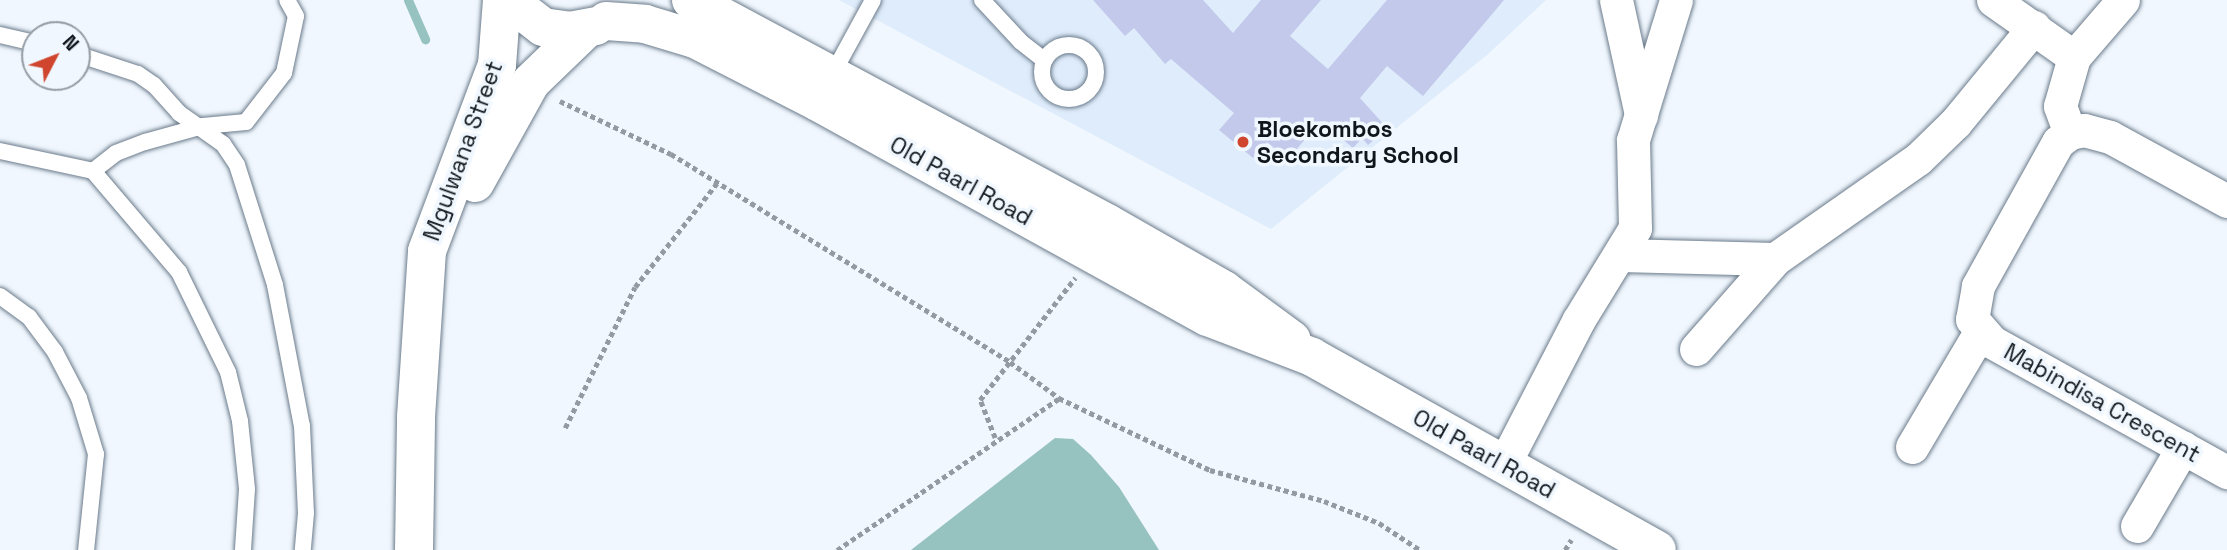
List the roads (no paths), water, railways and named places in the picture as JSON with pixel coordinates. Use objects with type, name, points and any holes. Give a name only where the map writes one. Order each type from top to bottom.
[{"type":"main road","name":"Mgulwana Street","points":[[414,550],[417,393],[426,303],[427,251],[497,65],[502,0]]},
{"type":"main road","name":"Old Paarl Road","points":[[508,0],[543,27],[606,17],[645,24],[695,39],[825,88]]},
{"type":"main road","name":"Old Paarl Road","points":[[691,0],[825,88],[1208,317],[1312,357],[1657,550]]},
{"type":"main road","name":"Mgulwana Street","points":[[426,303],[473,186],[516,107],[545,66],[606,17]]},
{"type":"street","points":[[1616,0],[1641,115]]},
{"type":"street","points":[[1504,464],[1578,321],[1635,228],[1633,140],[1676,0]]},
{"type":"street","points":[[1993,0],[2074,57]]},
{"type":"street","points":[[2123,0],[2074,57],[2060,106],[2070,133],[2084,130],[2110,137],[2227,201]]},
{"type":"street","points":[[1696,349],[1774,259],[1918,159],[1956,122],[2034,27]]},
{"type":"street","name":"Mabindisa Crescent","points":[[2070,133],[2058,142],[1978,286],[1972,319],[1980,332],[2227,472]]},
{"type":"street","points":[[1620,255],[1774,259]]},
{"type":"street","name":"Mabindisa Crescent","points":[[1912,447],[1980,332]]},
{"type":"street","points":[[2137,526],[2183,447]]},
{"type":"lane","points":[[93,171],[116,153],[203,126],[246,122],[284,72],[296,16],[287,0]]},
{"type":"lane","points":[[825,88],[873,0]]},
{"type":"lane","points":[[982,0],[1021,42],[1044,60]]},
{"type":"lane","points":[[0,36],[21,40]]},
{"type":"lane","points":[[91,59],[138,74],[180,113],[203,126],[223,144],[237,165],[275,285],[302,426],[306,513],[303,550]]},
{"type":"lane","points":[[0,151],[93,171],[179,272],[228,372],[240,421],[247,489],[243,550]]},
{"type":"lane","points":[[0,296],[29,317],[55,352],[79,398],[96,454],[86,550]]},
{"type":"waterway","points":[[408,0],[425,39]]},
{"type":"place","name":"Bloekombos Secondary School","points":[[1243,142]]}]
